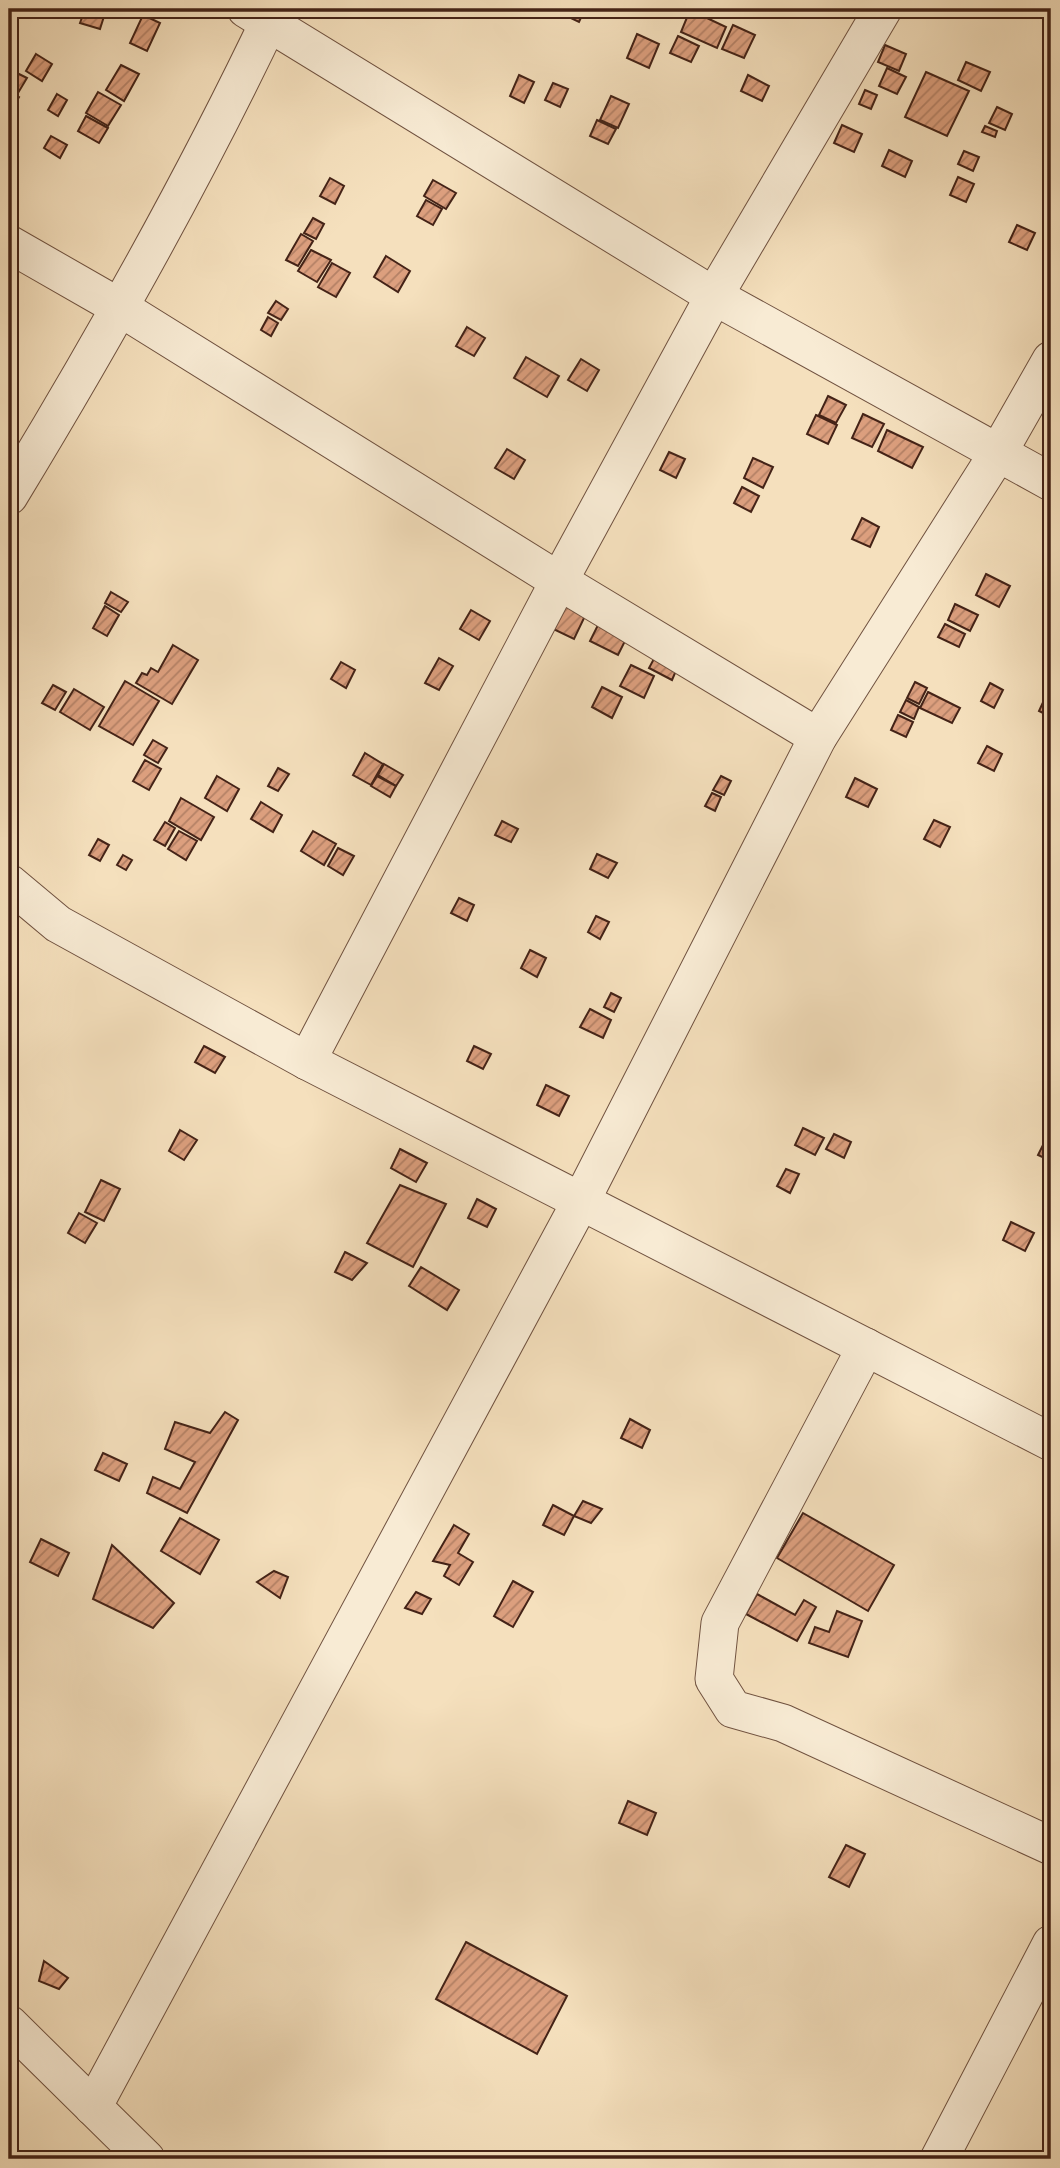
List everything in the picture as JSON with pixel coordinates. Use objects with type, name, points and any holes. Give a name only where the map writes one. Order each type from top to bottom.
[{"type":"street","points":[[307,1061],[559,581],[714,296],[883,9]]},
{"type":"street","points":[[9,496],[74,388],[208,144],[264,13],[714,296],[1051,482]]},
{"type":"street","points":[[9,244],[119,307],[559,581],[818,737]]},
{"type":"street","points":[[93,2107],[581,1201],[818,737],[998,453],[1051,360]]},
{"type":"street","points":[[9,883],[58,924],[307,1061],[1051,1442]]},
{"type":"street","points":[[866,1347],[720,1623],[714,1679],[733,1709],[783,1723],[1051,1846]]},
{"type":"street","points":[[939,2159],[1051,1944]]},
{"type":"street","points":[[1013,2015],[1051,2007]]},
{"type":"street","points":[[9,2024],[146,2159]]},
{"type":"building","points":[[85,9],[106,10],[100,29],[80,23]]},
{"type":"building","points":[[559,9],[585,9],[579,22],[558,12]]},
{"type":"building","points":[[690,10],[726,27],[717,48],[681,32]]},
{"type":"building","points":[[143,15],[160,23],[147,51],[130,43]]},
{"type":"building","points":[[733,25],[755,35],[744,58],[722,49]]},
{"type":"building","points":[[637,34],[659,44],[649,68],[627,58]]},
{"type":"building","points":[[678,36],[699,46],[691,62],[670,53]]},
{"type":"building","points":[[885,45],[906,54],[899,71],[878,62]]},
{"type":"building","points":[[36,54],[52,64],[42,81],[26,71]]},
{"type":"building","points":[[966,62],[990,72],[981,91],[958,80]]},
{"type":"building","points":[[121,65],[139,74],[124,101],[106,90]]},
{"type":"building","points":[[887,68],[906,77],[897,94],[879,86]]},
{"type":"building","points":[[9,69],[27,78],[18,93],[9,88]]},
{"type":"building","points":[[926,72],[969,91],[947,136],[905,117]]},
{"type":"building","points":[[519,75],[534,82],[524,103],[510,96]]},
{"type":"building","points":[[748,75],[769,86],[762,101],[741,91]]},
{"type":"building","points":[[553,83],[568,89],[560,107],[545,100]]},
{"type":"building","points":[[865,90],[877,95],[871,109],[859,104]]},
{"type":"building","points":[[9,91],[19,97],[9,114]]},
{"type":"building","points":[[98,92],[121,105],[108,126],[86,113]]},
{"type":"building","points":[[57,94],[67,100],[58,116],[48,110]]},
{"type":"building","points":[[611,96],[629,104],[618,128],[600,120]]},
{"type":"building","points":[[997,107],[1012,114],[1005,130],[989,123]]},
{"type":"building","points":[[86,116],[108,128],[99,143],[78,131]]},
{"type":"building","points":[[597,120],[616,129],[608,144],[590,136]]},
{"type":"building","points":[[842,125],[862,134],[854,152],[834,143]]},
{"type":"building","points":[[985,126],[997,131],[995,137],[982,132]]},
{"type":"building","points":[[51,136],[67,145],[60,158],[44,148]]},
{"type":"building","points":[[889,150],[912,161],[905,177],[882,166]]},
{"type":"building","points":[[964,151],[979,157],[973,171],[958,164]]},
{"type":"building","points":[[958,177],[974,184],[966,202],[950,195]]},
{"type":"building","points":[[330,178],[344,186],[335,204],[320,196]]},
{"type":"building","points":[[433,180],[456,193],[446,209],[424,196]]},
{"type":"building","points":[[426,200],[442,209],[433,225],[417,216]]},
{"type":"building","points":[[313,218],[324,224],[316,239],[304,233]]},
{"type":"building","points":[[1017,225],[1035,233],[1027,250],[1009,242]]},
{"type":"building","points":[[301,234],[313,241],[298,266],[286,260]]},
{"type":"building","points":[[311,250],[331,260],[317,282],[298,271]]},
{"type":"building","points":[[386,256],[410,271],[398,292],[374,277]]},
{"type":"building","points":[[332,263],[350,273],[336,297],[318,287]]},
{"type":"building","points":[[276,301],[288,309],[281,320],[268,313]]},
{"type":"building","points":[[268,317],[278,323],[271,336],[261,330]]},
{"type":"building","points":[[467,327],[485,338],[474,356],[456,346]]},
{"type":"building","points":[[526,357],[559,376],[547,397],[514,378]]},
{"type":"building","points":[[581,359],[599,370],[587,391],[568,380]]},
{"type":"building","points":[[828,396],[846,405],[836,423],[819,415]]},
{"type":"building","points":[[863,414],[884,424],[872,447],[852,438]]},
{"type":"building","points":[[816,415],[837,425],[828,444],[807,434]]},
{"type":"building","points":[[887,430],[923,447],[912,468],[878,451]]},
{"type":"building","points":[[507,449],[525,460],[514,479],[495,468]]},
{"type":"building","points":[[669,452],[685,459],[676,478],[660,470]]},
{"type":"building","points":[[753,458],[773,467],[763,488],[744,478]]},
{"type":"building","points":[[742,487],[759,496],[751,512],[734,503]]},
{"type":"building","points":[[862,518],[879,527],[870,547],[852,539]]},
{"type":"building","points":[[986,574],[1010,586],[999,607],[976,595]]},
{"type":"building","points":[[111,592],[128,602],[121,612],[105,603]]},
{"type":"building","points":[[556,601],[585,616],[574,639],[545,625]]},
{"type":"building","points":[[955,604],[978,615],[970,631],[948,620]]},
{"type":"building","points":[[105,606],[119,615],[107,636],[93,628]]},
{"type":"building","points":[[471,610],[490,621],[479,640],[460,629]]},
{"type":"building","points":[[599,623],[627,637],[618,655],[590,641]]},
{"type":"building","points":[[945,624],[965,634],[959,647],[938,637]]},
{"type":"building","points":[[173,645],[198,660],[172,704],[136,683],[142,673],[147,675],[151,668],[158,672]]},
{"type":"building","points":[[656,655],[678,666],[672,680],[649,668]]},
{"type":"building","points":[[439,658],[453,666],[439,690],[425,683]]},
{"type":"building","points":[[341,662],[355,670],[346,688],[331,679]]},
{"type":"building","points":[[631,665],[654,676],[644,698],[620,686]]},
{"type":"building","points":[[125,681],[159,701],[133,745],[99,726]]},
{"type":"building","points":[[915,682],[927,688],[919,704],[907,698]]},
{"type":"building","points":[[990,683],[1003,690],[994,708],[981,701]]},
{"type":"building","points":[[53,685],[66,692],[55,710],[42,703]]},
{"type":"building","points":[[602,687],[622,697],[612,718],[592,707]]},
{"type":"building","points":[[1051,688],[1051,717],[1039,711]]},
{"type":"building","points":[[74,689],[104,707],[90,730],[60,712]]},
{"type":"building","points":[[928,692],[960,708],[952,723],[920,708]]},
{"type":"building","points":[[906,700],[919,707],[914,719],[900,712]]},
{"type":"building","points":[[898,715],[913,722],[906,737],[891,730]]},
{"type":"building","points":[[153,740],[167,748],[158,763],[144,755]]},
{"type":"building","points":[[987,746],[1002,754],[994,771],[978,763]]},
{"type":"building","points":[[365,753],[383,764],[371,785],[353,775]]},
{"type":"building","points":[[145,760],[161,769],[149,790],[133,781]]},
{"type":"building","points":[[384,764],[403,775],[396,786],[378,775]]},
{"type":"building","points":[[278,768],[289,774],[278,791],[268,786]]},
{"type":"building","points":[[217,776],[239,789],[227,811],[205,798]]},
{"type":"building","points":[[377,776],[396,786],[390,797],[371,786]]},
{"type":"building","points":[[721,776],[731,781],[724,795],[713,790]]},
{"type":"building","points":[[855,778],[877,789],[868,807],[846,797]]},
{"type":"building","points":[[712,793],[721,797],[715,811],[705,806]]},
{"type":"building","points":[[181,798],[214,817],[201,840],[169,821]]},
{"type":"building","points":[[261,802],[282,815],[273,832],[251,819]]},
{"type":"building","points":[[934,820],[950,827],[940,847],[924,839]]},
{"type":"building","points":[[502,821],[518,829],[511,842],[495,835]]},
{"type":"building","points":[[165,822],[175,828],[165,846],[154,840]]},
{"type":"building","points":[[179,831],[197,841],[186,860],[168,849]]},
{"type":"building","points":[[313,831],[336,844],[324,865],[301,851]]},
{"type":"building","points":[[98,839],[109,845],[100,861],[89,855]]},
{"type":"building","points":[[338,848],[354,856],[343,875],[328,866]]},
{"type":"building","points":[[597,854],[617,863],[608,878],[590,869]]},
{"type":"building","points":[[123,855],[132,860],[126,870],[117,865]]},
{"type":"building","points":[[459,898],[474,905],[467,921],[451,913]]},
{"type":"building","points":[[596,916],[609,922],[600,939],[588,932]]},
{"type":"building","points":[[530,950],[546,958],[537,977],[521,968]]},
{"type":"building","points":[[611,993],[621,998],[614,1012],[604,1007]]},
{"type":"building","points":[[590,1009],[611,1020],[603,1038],[580,1027]]},
{"type":"building","points":[[204,1046],[225,1057],[215,1073],[195,1062]]},
{"type":"building","points":[[474,1046],[491,1054],[483,1069],[467,1061]]},
{"type":"building","points":[[546,1085],[569,1096],[559,1116],[537,1105]]},
{"type":"building","points":[[803,1128],[824,1138],[815,1155],[795,1145]]},
{"type":"building","points":[[180,1130],[197,1140],[184,1160],[169,1151]]},
{"type":"building","points":[[1049,1133],[1051,1134],[1051,1161],[1038,1155]]},
{"type":"building","points":[[834,1134],[851,1142],[844,1158],[826,1149]]},
{"type":"building","points":[[400,1149],[427,1163],[416,1182],[391,1168]]},
{"type":"building","points":[[786,1169],[799,1174],[790,1193],[777,1186]]},
{"type":"building","points":[[101,1180],[120,1189],[104,1221],[85,1212]]},
{"type":"building","points":[[400,1185],[446,1204],[413,1267],[367,1243]]},
{"type":"building","points":[[477,1199],[496,1209],[487,1227],[468,1218]]},
{"type":"building","points":[[79,1213],[97,1223],[85,1243],[68,1233]]},
{"type":"building","points":[[1011,1222],[1034,1233],[1025,1251],[1003,1240]]},
{"type":"building","points":[[345,1252],[367,1263],[352,1280],[335,1272]]},
{"type":"building","points":[[421,1267],[459,1290],[447,1310],[409,1286]]},
{"type":"building","points":[[225,1412],[238,1420],[187,1513],[147,1493],[153,1477],[180,1489],[195,1462],[165,1449],[175,1422],[210,1433]]},
{"type":"building","points":[[630,1419],[650,1430],[642,1448],[621,1438]]},
{"type":"building","points":[[103,1453],[127,1464],[119,1481],[95,1470]]},
{"type":"building","points":[[583,1501],[602,1509],[591,1523],[574,1516]]},
{"type":"building","points":[[553,1505],[574,1516],[564,1535],[543,1525]]},
{"type":"building","points":[[803,1513],[894,1565],[868,1611],[777,1558]]},
{"type":"building","points":[[180,1518],[219,1540],[200,1574],[161,1551]]},
{"type":"building","points":[[454,1525],[469,1534],[458,1553],[473,1562],[459,1585],[444,1576],[450,1565],[433,1561]]},
{"type":"building","points":[[41,1539],[69,1553],[58,1576],[30,1562]]},
{"type":"building","points":[[112,1545],[174,1603],[153,1628],[93,1599]]},
{"type":"building","points":[[274,1571],[288,1577],[280,1598],[257,1582]]},
{"type":"building","points":[[513,1581],[533,1592],[513,1627],[494,1616]]},
{"type":"building","points":[[416,1592],[431,1599],[422,1614],[405,1608]]},
{"type":"building","points":[[757,1594],[795,1615],[804,1600],[816,1607],[797,1641],[746,1614]]},
{"type":"building","points":[[837,1611],[862,1621],[848,1657],[809,1643],[815,1627],[829,1632]]},
{"type":"building","points":[[628,1801],[656,1813],[647,1835],[619,1823]]},
{"type":"building","points":[[846,1845],[865,1854],[849,1887],[829,1877]]},
{"type":"building","points":[[466,1942],[567,1996],[537,2054],[436,1999]]},
{"type":"building","points":[[44,1961],[68,1978],[59,1989],[39,1981]]},
{"type":"building","points":[[9,2048],[23,2054],[12,2069],[9,2067]]}]
